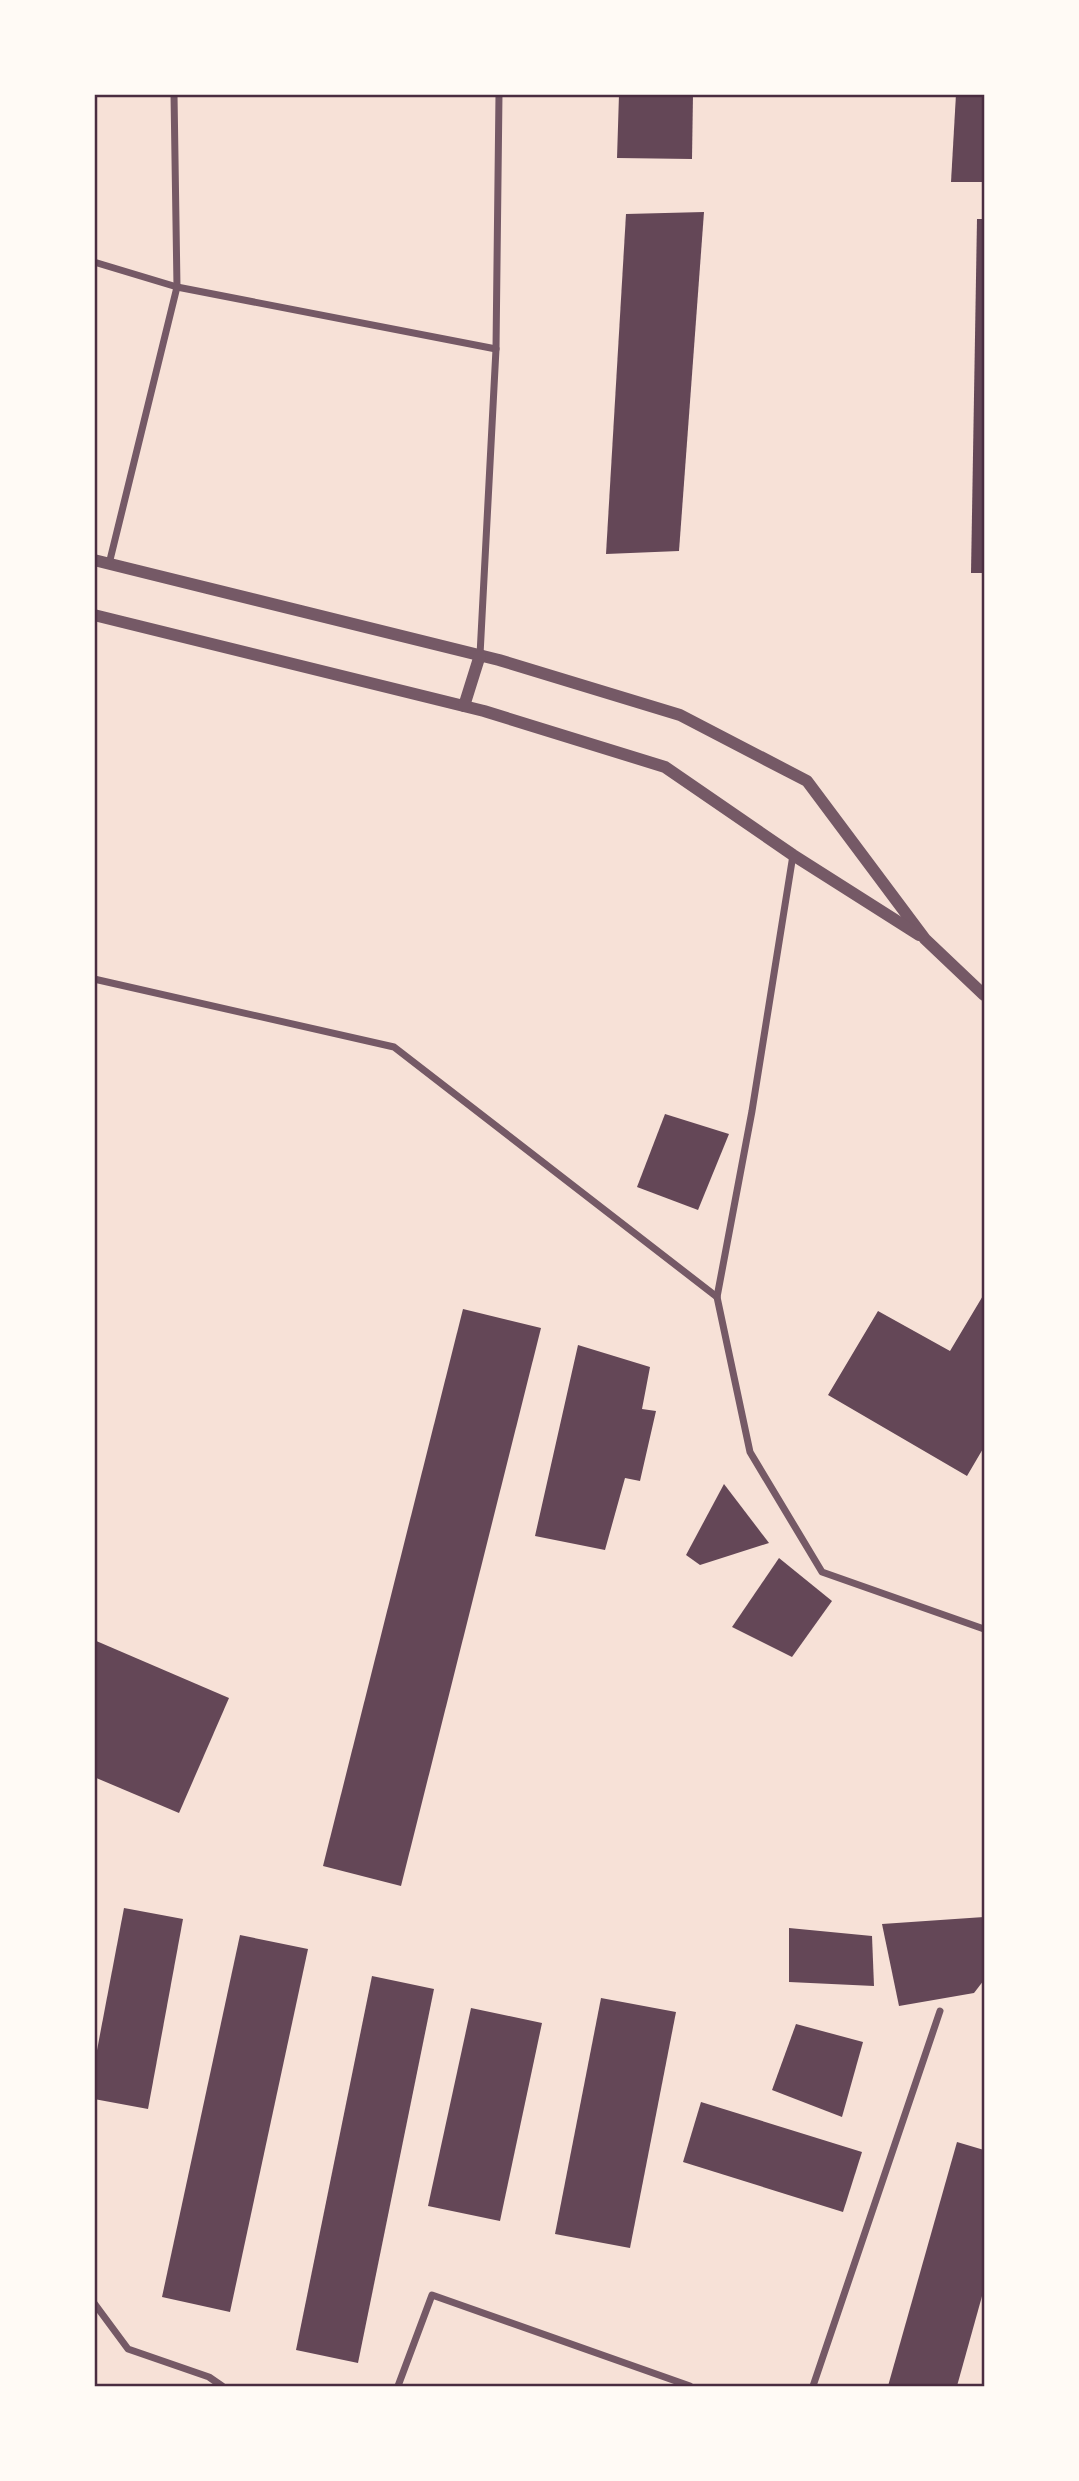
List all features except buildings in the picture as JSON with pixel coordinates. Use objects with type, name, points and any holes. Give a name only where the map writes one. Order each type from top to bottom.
[{"type":"street","points":[[109,564],[177,287],[174,94]]},
{"type":"street","points":[[464,706],[480,655],[496,349],[499,94]]},
{"type":"street","points":[[94,262],[177,287],[496,349]]},
{"type":"street","points":[[94,559],[480,655],[680,715],[807,781],[925,939],[985,995]]},
{"type":"street","points":[[94,615],[464,706],[665,767],[793,855],[925,939]]},
{"type":"street","points":[[793,855],[752,1111],[717,1297],[750,1452],[822,1572],[985,1629]]},
{"type":"street","points":[[94,979],[394,1047],[717,1297]]},
{"type":"street","points":[[813,2386],[940,2011]]},
{"type":"street","points":[[398,2386],[432,2295],[690,2386]]},
{"type":"street","points":[[94,2303],[128,2349],[209,2377],[222,2386]]}]
